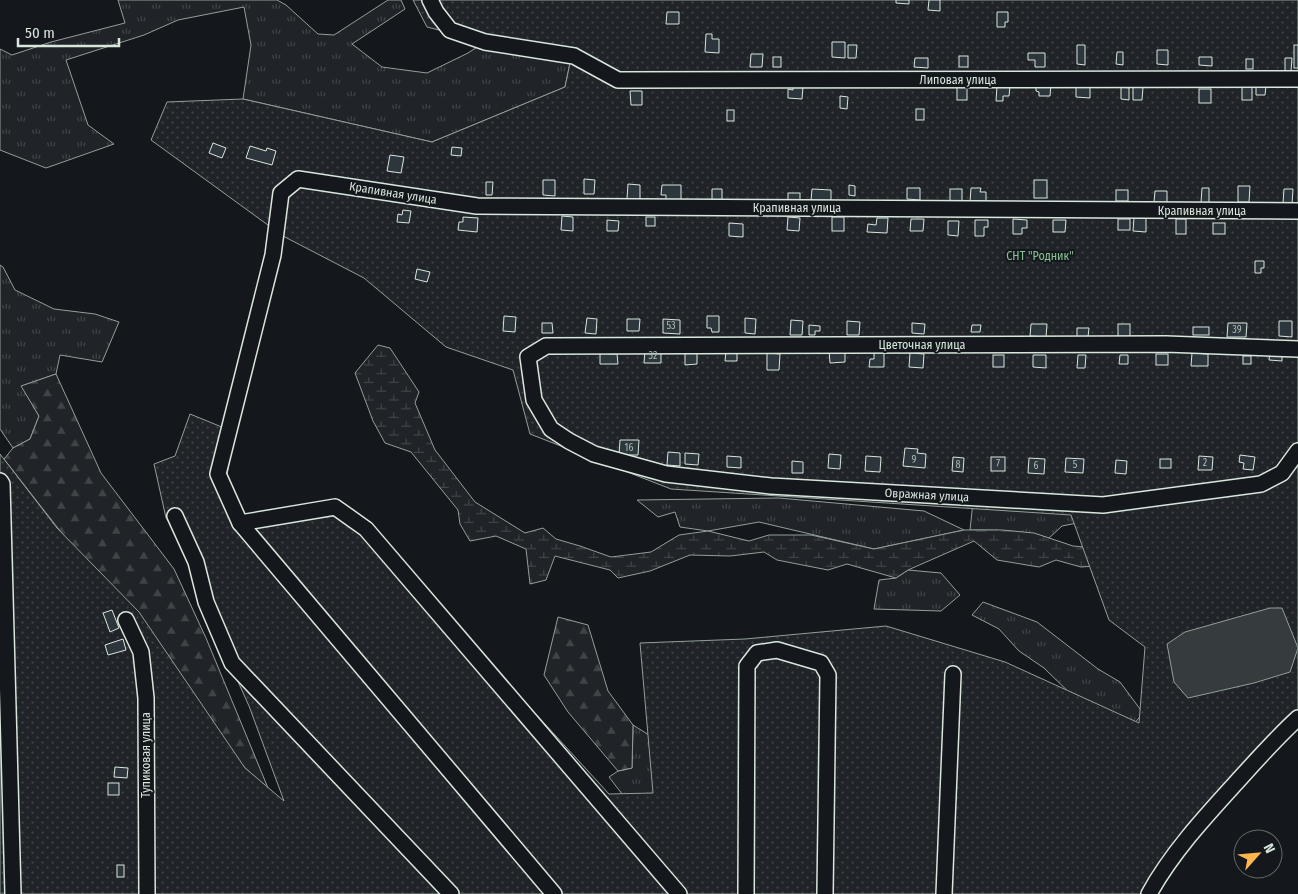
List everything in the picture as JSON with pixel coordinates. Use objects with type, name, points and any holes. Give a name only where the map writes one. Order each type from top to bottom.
[{"type":"street","name":"Липовая улица","points":[[430,0],[436,12],[450,30],[485,42],[574,56],[618,80],[1298,79]]},
{"type":"street","name":"Крапивная улица","points":[[240,523],[218,474],[273,255],[281,193],[298,179],[477,206],[1298,212]]},
{"type":"street","name":"Цветочная улица","points":[[551,429],[534,400],[528,357],[546,346],[1166,344],[1298,349]]},
{"type":"street","name":"Овражная улица","points":[[551,429],[594,454],[666,474],[771,486],[1103,505],[1261,484],[1282,473],[1298,451]]},
{"type":"street","points":[[0,481],[2,484],[13,894]]},
{"type":"street","points":[[240,523],[335,507],[366,529],[679,894]]},
{"type":"street","points":[[176,516],[196,562],[206,602],[232,664],[451,894]]},
{"type":"street","points":[[240,523],[554,894]]},
{"type":"street","name":"Тупиковая улица","points":[[126,620],[141,652],[146,698],[147,894]]},
{"type":"street","points":[[746,894],[747,666],[757,653],[777,650],[821,663],[828,675],[825,894]]},
{"type":"street","points":[[944,894],[953,674]]},
{"type":"street","points":[[1149,894],[1159,874],[1204,817],[1298,718]]},
{"type":"green space","points":[[118,0],[277,0],[286,5],[318,34],[334,35],[388,0],[401,0],[405,9],[352,44],[382,67],[427,73],[468,53],[485,42],[570,63],[565,87],[432,142],[243,99],[251,45],[244,7],[178,20],[144,35],[66,60],[88,125],[114,144],[46,168],[0,150],[0,49],[12,55],[51,42],[125,23]]},
{"type":"green space","name":"СНТ \"Родник\"","points":[[413,0],[1298,0],[1298,725],[1193,836],[1157,894],[0,894],[0,454],[57,528],[139,612],[245,768],[284,801],[249,706],[222,646],[190,548],[166,518],[154,464],[175,456],[190,414],[234,432],[226,481],[246,515],[342,502],[609,794],[653,793],[640,643],[745,639],[886,626],[1005,662],[1139,723],[1145,647],[1109,620],[1071,515],[671,489],[530,434],[513,370],[446,347],[364,278],[283,236],[151,140],[167,102],[243,99],[432,142],[565,87],[570,63],[427,27]]},
{"type":"green space","points":[[0,265],[3,267],[15,290],[54,309],[95,314],[119,322],[102,362],[60,355],[56,374],[22,386],[39,416],[30,439],[13,448],[0,429]]},
{"type":"green space","points":[[378,345],[390,348],[419,392],[415,403],[435,450],[475,502],[525,533],[543,528],[556,539],[611,557],[651,552],[679,535],[708,531],[749,541],[769,535],[811,535],[874,549],[964,530],[1002,530],[1034,533],[1073,546],[1105,549],[1111,565],[1081,567],[1056,560],[1039,567],[997,560],[974,541],[908,570],[896,578],[847,564],[828,570],[777,560],[764,552],[730,556],[690,555],[650,571],[618,578],[610,570],[555,556],[546,580],[530,584],[526,549],[496,536],[470,541],[460,524],[458,510],[411,452],[385,443],[373,421],[355,373]]},
{"type":"green space","points":[[56,374],[101,473],[174,569],[206,638],[268,788],[245,768],[4,459],[13,448],[30,439],[39,416],[21,386]]},
{"type":"green space","points":[[779,498],[924,511],[964,530],[874,549],[759,522],[708,531],[680,527],[675,512],[658,517],[637,500]]},
{"type":"green space","points":[[973,502],[1098,512],[1077,523],[1062,526],[1049,538],[1020,532],[970,530]]},
{"type":"green space","points":[[908,570],[941,573],[960,595],[941,611],[874,609],[879,580],[896,578]]},
{"type":"green space","points":[[983,602],[1037,622],[1098,669],[1120,682],[1143,713],[1128,731],[1080,703],[1044,668],[1019,651],[999,629],[972,615]]},
{"type":"green space","points":[[558,617],[588,625],[608,691],[633,725],[632,768],[618,771],[568,712],[544,675]]},
{"type":"green space","points":[[633,725],[657,740],[652,833],[609,777],[618,771],[632,768]]},
{"type":"shaded area","points":[[1270,608],[1282,608],[1298,648],[1290,672],[1254,683],[1188,698],[1174,682],[1167,644],[1185,632]]},
{"type":"building","points":[[896,0],[909,0],[909,4],[896,3]]},
{"type":"building","points":[[929,0],[940,0],[940,11],[928,10]]},
{"type":"building","points":[[667,12],[679,12],[679,24],[666,24]]},
{"type":"building","points":[[997,12],[1008,12],[1008,22],[1005,22],[1005,27],[997,27]]},
{"type":"building","points":[[706,34],[712,34],[712,39],[719,39],[719,53],[705,52]]},
{"type":"building","points":[[832,42],[845,42],[845,58],[832,57]]},
{"type":"building","points":[[848,45],[857,45],[856,58],[848,58]]},
{"type":"building","points":[[1077,45],[1085,45],[1085,65],[1077,64]]},
{"type":"building","points":[[1294,45],[1298,45],[1298,68],[1294,68]]},
{"type":"building","points":[[1157,50],[1168,50],[1168,65],[1157,64]]},
{"type":"building","points":[[1117,52],[1123,52],[1123,65],[1116,64]]},
{"type":"building","points":[[1028,53],[1045,53],[1045,67],[1035,67],[1035,60],[1028,60]]},
{"type":"building","points":[[751,54],[763,54],[762,67],[750,67]]},
{"type":"building","points":[[959,56],[968,56],[968,67],[959,67]]},
{"type":"building","points":[[773,57],[781,57],[781,67],[773,67]]},
{"type":"building","points":[[1199,57],[1212,57],[1212,66],[1199,65]]},
{"type":"building","points":[[915,58],[928,58],[928,68],[914,67]]},
{"type":"building","points":[[1285,58],[1292,58],[1291,71],[1285,71]]},
{"type":"building","points":[[1246,59],[1253,59],[1253,69],[1246,69]]},
{"type":"building","points":[[1036,84],[1051,84],[1050,96],[1039,96],[1039,92],[1036,91]]},
{"type":"building","points":[[793,85],[803,86],[802,99],[788,98],[788,89],[793,90]]},
{"type":"building","points":[[997,86],[1010,86],[1009,96],[1003,96],[1003,101],[996,101]]},
{"type":"building","points":[[1076,86],[1090,86],[1090,98],[1076,97]]},
{"type":"building","points":[[1256,86],[1266,86],[1265,95],[1256,95]]},
{"type":"building","points":[[957,87],[967,87],[967,100],[957,100]]},
{"type":"building","points":[[1121,87],[1129,88],[1129,100],[1121,99]]},
{"type":"building","points":[[1133,87],[1143,87],[1142,100],[1133,100]]},
{"type":"building","points":[[1242,87],[1252,87],[1252,100],[1242,100]]},
{"type":"building","points":[[1199,89],[1211,89],[1211,103],[1199,103]]},
{"type":"building","points":[[630,91],[642,91],[642,105],[631,105]]},
{"type":"building","points":[[840,96],[848,97],[847,109],[840,108]]},
{"type":"building","points":[[916,109],[924,109],[924,120],[916,120]]},
{"type":"building","points":[[727,110],[734,110],[734,121],[727,121]]},
{"type":"building","points":[[213,143],[226,148],[222,158],[209,153]]},
{"type":"building","points":[[250,146],[266,151],[267,148],[276,151],[272,165],[246,158]]},
{"type":"building","points":[[452,147],[462,148],[461,156],[451,155]]},
{"type":"building","points":[[390,155],[404,157],[401,173],[387,171]]},
{"type":"building","points":[[584,179],[595,180],[594,194],[584,194]]},
{"type":"building","points":[[543,180],[555,180],[555,196],[543,195]]},
{"type":"building","points":[[1034,180],[1047,180],[1047,198],[1034,198]]},
{"type":"building","points":[[486,182],[493,182],[492,195],[486,195]]},
{"type":"building","points":[[628,184],[640,185],[640,199],[627,199]]},
{"type":"building","points":[[662,185],[681,185],[681,202],[666,201],[666,195],[661,195]]},
{"type":"building","points":[[849,185],[855,186],[855,196],[849,195]]},
{"type":"building","points":[[1238,186],[1250,186],[1249,202],[1238,202]]},
{"type":"building","points":[[907,188],[920,188],[920,200],[907,199]]},
{"type":"building","points":[[971,188],[981,188],[980,192],[986,192],[986,203],[970,202]]},
{"type":"building","points":[[1202,188],[1209,188],[1209,203],[1201,203]]},
{"type":"building","points":[[712,189],[722,189],[722,201],[712,200]]},
{"type":"building","points":[[812,189],[831,190],[831,202],[811,201]]},
{"type":"building","points":[[950,189],[962,189],[962,203],[950,203]]},
{"type":"building","points":[[1284,189],[1293,189],[1292,204],[1283,203]]},
{"type":"building","points":[[1116,190],[1128,190],[1128,201],[1116,201]]},
{"type":"building","points":[[1155,191],[1167,191],[1167,203],[1154,202]]},
{"type":"building","points":[[788,193],[800,193],[800,202],[788,202]]},
{"type":"building","points":[[403,210],[411,211],[409,223],[397,222],[398,214],[402,215]]},
{"type":"building","points":[[562,216],[573,217],[573,231],[561,230]]},
{"type":"building","points":[[463,217],[478,218],[477,232],[458,230],[459,222],[463,222]]},
{"type":"building","points":[[646,217],[655,217],[655,226],[646,226]]},
{"type":"building","points":[[788,217],[800,218],[799,231],[787,230]]},
{"type":"building","points":[[832,217],[844,217],[844,231],[832,231]]},
{"type":"building","points":[[877,218],[888,218],[887,233],[867,232],[868,224],[876,225]]},
{"type":"building","points":[[1134,218],[1146,218],[1146,232],[1133,231]]},
{"type":"building","points":[[911,219],[924,219],[923,231],[910,231]]},
{"type":"building","points":[[1013,219],[1027,220],[1027,228],[1022,228],[1022,234],[1013,234]]},
{"type":"building","points":[[1118,219],[1130,219],[1130,230],[1118,230]]},
{"type":"building","points":[[1176,219],[1186,219],[1186,234],[1176,234]]},
{"type":"building","points":[[607,220],[619,221],[618,231],[607,231]]},
{"type":"building","points":[[975,220],[988,220],[988,227],[984,227],[984,236],[975,236]]},
{"type":"building","points":[[1053,220],[1066,220],[1065,232],[1053,232]]},
{"type":"building","points":[[948,221],[959,221],[958,236],[948,235]]},
{"type":"building","points":[[729,223],[743,224],[743,237],[729,236]]},
{"type":"building","points":[[1213,223],[1225,223],[1225,234],[1213,234]]},
{"type":"building","points":[[1255,261],[1264,261],[1264,268],[1261,268],[1261,273],[1255,273]]},
{"type":"building","points":[[417,269],[430,272],[427,282],[415,279]]},
{"type":"building","points":[[504,316],[516,317],[515,332],[503,331]]},
{"type":"building","points":[[707,316],[719,316],[719,332],[712,332],[711,328],[707,328]]},
{"type":"building","points":[[587,318],[597,319],[596,334],[585,333]]},
{"type":"building","points":[[745,318],[756,319],[755,334],[745,333]]},
{"type":"building","points":[[627,319],[640,319],[639,331],[627,331]]},
{"type":"building","points":[[663,319],[680,320],[680,334],[663,333]]},
{"type":"building","points":[[791,320],[803,321],[802,335],[790,335]]},
{"type":"building","points":[[847,321],[860,322],[859,335],[847,335]]},
{"type":"building","points":[[1279,321],[1292,321],[1292,337],[1279,336]]},
{"type":"building","points":[[542,323],[552,323],[553,333],[542,333]]},
{"type":"building","points":[[912,323],[925,324],[924,334],[912,333]]},
{"type":"building","points":[[1228,323],[1247,323],[1246,337],[1227,337]]},
{"type":"building","points":[[1031,324],[1047,324],[1046,337],[1030,336]]},
{"type":"building","points":[[1118,324],[1130,324],[1130,337],[1118,337]]},
{"type":"building","points":[[809,325],[820,326],[820,331],[815,331],[815,335],[809,335]]},
{"type":"building","points":[[972,325],[981,325],[980,332],[971,332]]},
{"type":"building","points":[[1193,327],[1209,327],[1209,335],[1193,335]]},
{"type":"building","points":[[1077,328],[1089,328],[1088,337],[1077,337]]},
{"type":"building","points":[[645,349],[661,349],[661,363],[644,363]]},
{"type":"building","points":[[845,349],[845,362],[830,363],[829,350]]},
{"type":"building","points":[[600,351],[609,351],[609,354],[617,354],[618,364],[600,364]]},
{"type":"building","points":[[685,351],[697,351],[697,364],[685,365]]},
{"type":"building","points":[[726,351],[737,351],[737,361],[725,361]]},
{"type":"building","points":[[874,351],[884,352],[884,367],[869,367],[870,359],[874,359]]},
{"type":"building","points":[[1270,352],[1282,352],[1282,361],[1269,360]]},
{"type":"building","points":[[767,353],[780,354],[779,370],[767,370]]},
{"type":"building","points":[[910,353],[924,354],[923,368],[909,367]]},
{"type":"building","points":[[1192,353],[1208,354],[1208,366],[1191,366]]},
{"type":"building","points":[[1156,354],[1168,354],[1168,365],[1156,365]]},
{"type":"building","points":[[993,355],[1004,355],[1004,367],[993,367]]},
{"type":"building","points":[[1033,355],[1046,355],[1046,368],[1033,367]]},
{"type":"building","points":[[1078,355],[1086,355],[1085,368],[1077,368]]},
{"type":"building","points":[[1120,355],[1128,355],[1128,364],[1119,364]]},
{"type":"building","points":[[1243,356],[1251,356],[1251,364],[1243,364]]},
{"type":"building","points":[[620,440],[639,440],[638,455],[619,455]]},
{"type":"building","points":[[905,448],[918,449],[917,453],[926,454],[925,468],[903,466]]},
{"type":"building","points":[[668,452],[680,453],[680,466],[667,465]]},
{"type":"building","points":[[685,453],[699,454],[698,465],[685,464]]},
{"type":"building","points":[[829,454],[841,455],[840,469],[828,468]]},
{"type":"building","points":[[1240,455],[1255,457],[1253,470],[1243,469],[1244,463],[1239,462]]},
{"type":"building","points":[[727,456],[741,457],[741,468],[727,467]]},
{"type":"building","points":[[866,456],[881,457],[880,472],[865,471]]},
{"type":"building","points":[[1199,456],[1213,457],[1212,470],[1198,470]]},
{"type":"building","points":[[953,457],[964,458],[963,472],[952,471]]},
{"type":"building","points":[[991,457],[1005,457],[1005,471],[991,471]]},
{"type":"building","points":[[1029,458],[1045,459],[1044,474],[1028,473]]},
{"type":"building","points":[[1066,458],[1084,459],[1083,473],[1065,472]]},
{"type":"building","points":[[1160,459],[1171,459],[1171,468],[1160,468]]},
{"type":"building","points":[[1116,460],[1127,461],[1126,474],[1115,473]]},
{"type":"building","points":[[792,461],[803,462],[803,473],[792,473]]},
{"type":"building","points":[[112,610],[119,628],[110,632],[103,613]]},
{"type":"building","points":[[123,639],[126,650],[108,655],[105,645]]},
{"type":"building","points":[[115,767],[128,768],[127,778],[114,777]]},
{"type":"building","points":[[108,783],[119,783],[119,795],[108,795]]},
{"type":"building","points":[[117,865],[124,865],[124,877],[117,877]]}]
